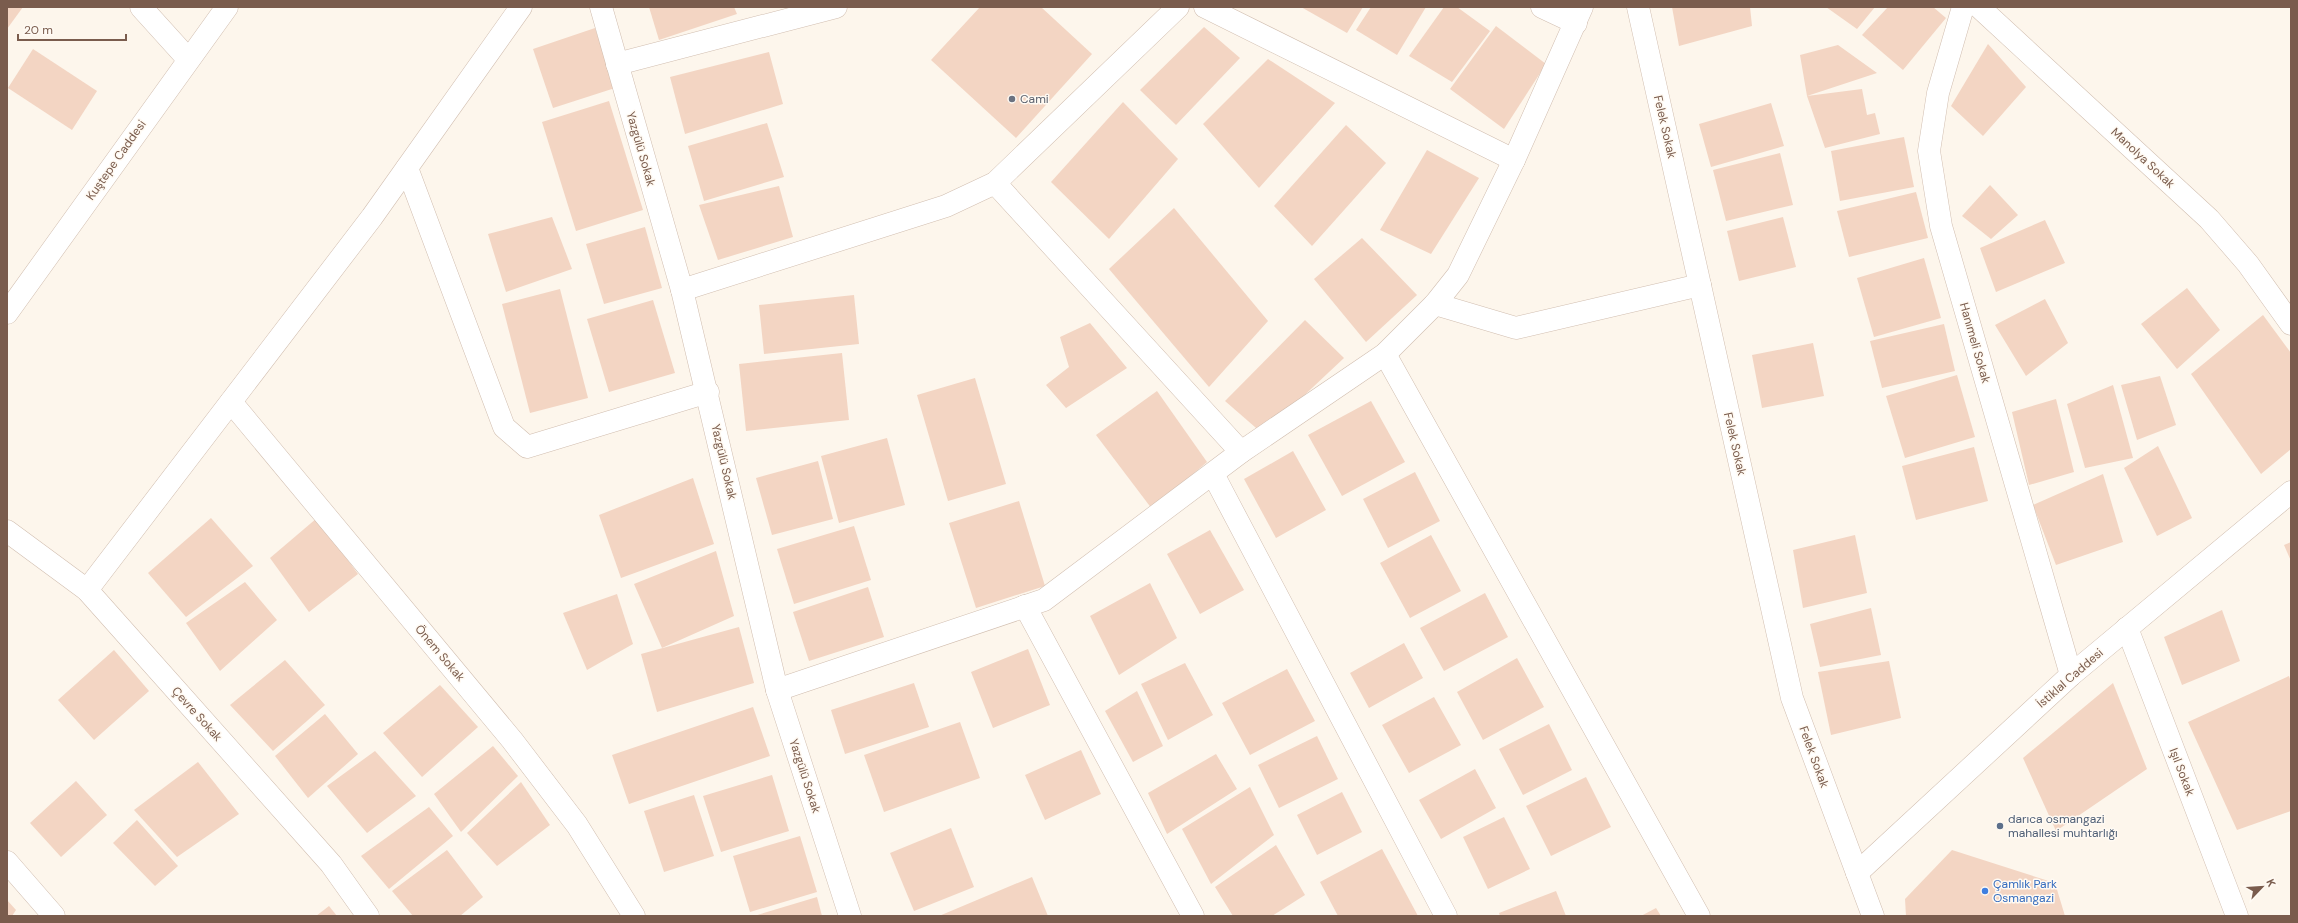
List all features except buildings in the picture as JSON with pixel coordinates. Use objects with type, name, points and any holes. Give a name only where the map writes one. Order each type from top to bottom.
[{"type":"street","points":[[141,7],[188,59]]},
{"type":"street","name":"Kuştepe Caddesi","points":[[7,313],[188,59],[227,7]]},
{"type":"street","points":[[87,590],[372,217],[521,7]]},
{"type":"street","name":"Yazgülü Sokak","points":[[601,7],[682,290],[708,392],[777,690],[850,916]]},
{"type":"street","points":[[617,64],[836,7]]},
{"type":"street","points":[[682,290],[946,206],[995,183],[1178,7]]},
{"type":"street","points":[[1205,7],[1514,160]]},
{"type":"street","points":[[777,690],[1044,600],[1241,452],[1385,354],[1435,304],[1458,275],[1514,160],[1579,15],[1542,7]]},
{"type":"street","name":"Felek Sokak","points":[[1638,7],[1792,698],[1873,916]]},
{"type":"street","name":"Hanımeli Sokak","points":[[1963,7],[1938,93],[1929,151],[1941,226],[2071,675]]},
{"type":"street","name":"Manolya Sokak","points":[[1979,7],[2209,218],[2248,264],[2291,324]]},
{"type":"street","points":[[407,168],[504,427],[527,447],[708,392]]},
{"type":"street","points":[[995,183],[1241,452]]},
{"type":"street","points":[[1435,304],[1516,328],[1700,286]]},
{"type":"street","points":[[1385,354],[1699,916]]},
{"type":"street","name":"Önem Sokak","points":[[231,402],[512,740],[577,825],[634,916]]},
{"type":"street","points":[[1213,474],[1446,916]]},
{"type":"street","name":"İstiklal Caddesi","points":[[1857,873],[2071,675],[2291,492]]},
{"type":"street","name":"Çevre Sokak","points":[[7,532],[87,590],[331,864],[368,916]]},
{"type":"street","points":[[1026,606],[1192,916]]},
{"type":"street","name":"Işıl Sokak","points":[[2126,628],[2237,916]]},
{"type":"street","points":[[7,862],[54,916]]},
{"type":"place","name":"Cami","points":[[1012,99]]},
{"type":"place","name":"darıca osmangazi mahallesi muhtarlığı","points":[[2000,826]]},
{"type":"place","name":"Çamlık Park Osmangazi","points":[[1985,891]]}]
